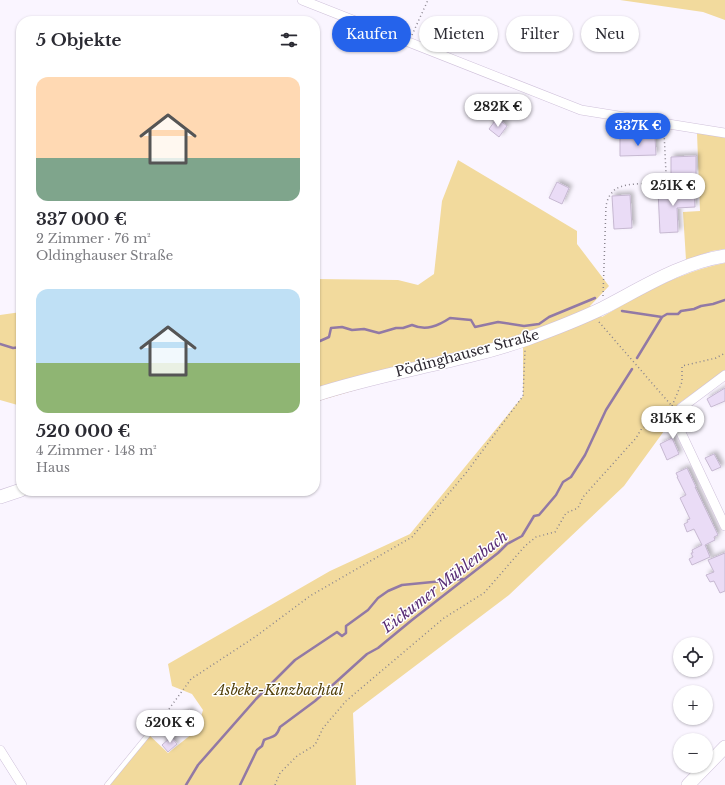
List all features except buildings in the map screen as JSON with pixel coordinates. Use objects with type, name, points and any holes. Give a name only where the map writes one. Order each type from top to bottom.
[{"type":"street","points":[[302,0],[342,16]]},
{"type":"street","points":[[411,43],[581,110],[725,133]]},
{"type":"street","name":"Pödinghauser Straße","points":[[320,394],[525,340],[597,310],[669,273],[687,266],[725,256]]},
{"type":"street","points":[[725,376],[681,408],[675,409],[676,422],[725,526]]},
{"type":"street","points":[[0,497],[16,492]]},
{"type":"street","points":[[688,785],[725,747]]},
{"type":"street","points":[[0,750],[22,785]]},
{"type":"lane","points":[[107,785],[165,714]]},
{"type":"path","points":[[411,39],[413,30],[428,0]]},
{"type":"path","points":[[664,124],[666,173],[662,181],[656,183],[625,184],[611,192],[606,206],[597,310],[675,409]]},
{"type":"path","points":[[165,714],[191,679],[255,638],[310,596],[412,537],[466,473],[523,396],[525,340]]},
{"type":"path","points":[[675,409],[682,382],[682,366],[716,358],[725,353]]},
{"type":"path","points":[[275,785],[280,774],[296,756],[315,745],[323,728],[346,701],[444,618],[484,593],[525,546],[536,537],[555,532],[566,513],[578,508],[583,497],[636,438],[642,428],[649,426],[664,410],[675,409]]},
{"type":"green space","points":[[620,0],[725,0],[725,20],[703,12]]},
{"type":"green space","points":[[697,133],[725,137],[725,249],[712,251],[686,260],[683,212],[700,211]]},
{"type":"green space","name":"Asbeke-Kinzbachtal","points":[[458,160],[577,231],[577,244],[609,286],[590,306],[602,317],[661,285],[692,272],[725,263],[725,371],[678,404],[672,413],[672,420],[624,486],[509,595],[353,713],[356,785],[104,785],[147,733],[168,753],[197,730],[203,710],[192,694],[172,686],[168,664],[330,571],[410,534],[523,396],[523,346],[390,380],[320,401],[320,279],[398,280],[418,285],[434,274],[442,201]]},
{"type":"green space","points":[[16,313],[16,405],[0,400],[0,315]]},
{"type":"waterway","points":[[320,341],[329,337],[331,328],[342,327],[352,330],[364,329],[379,333],[412,325],[422,328],[432,327],[450,318],[471,320],[475,327],[498,322],[524,326],[539,324],[549,317],[595,298]]},
{"type":"waterway","points":[[622,311],[662,317],[667,314],[678,314],[681,311],[694,309],[725,300]]},
{"type":"waterway","name":"Eickumer Mühlenbach","points":[[637,358],[662,317]]},
{"type":"waterway","points":[[0,344],[16,348]]},
{"type":"waterway","name":"Eickumer Mühlenbach","points":[[240,785],[257,750],[262,746],[264,740],[276,735],[280,727],[315,701],[367,654],[378,648],[498,553],[507,544],[522,536],[534,516],[539,515],[556,495],[563,482],[571,477],[585,455],[606,410],[632,369]]},
{"type":"waterway","points":[[186,785],[198,765],[256,699],[295,660],[337,632],[342,636],[346,633],[346,626],[368,610],[378,598],[388,591],[402,585],[463,579]]}]
